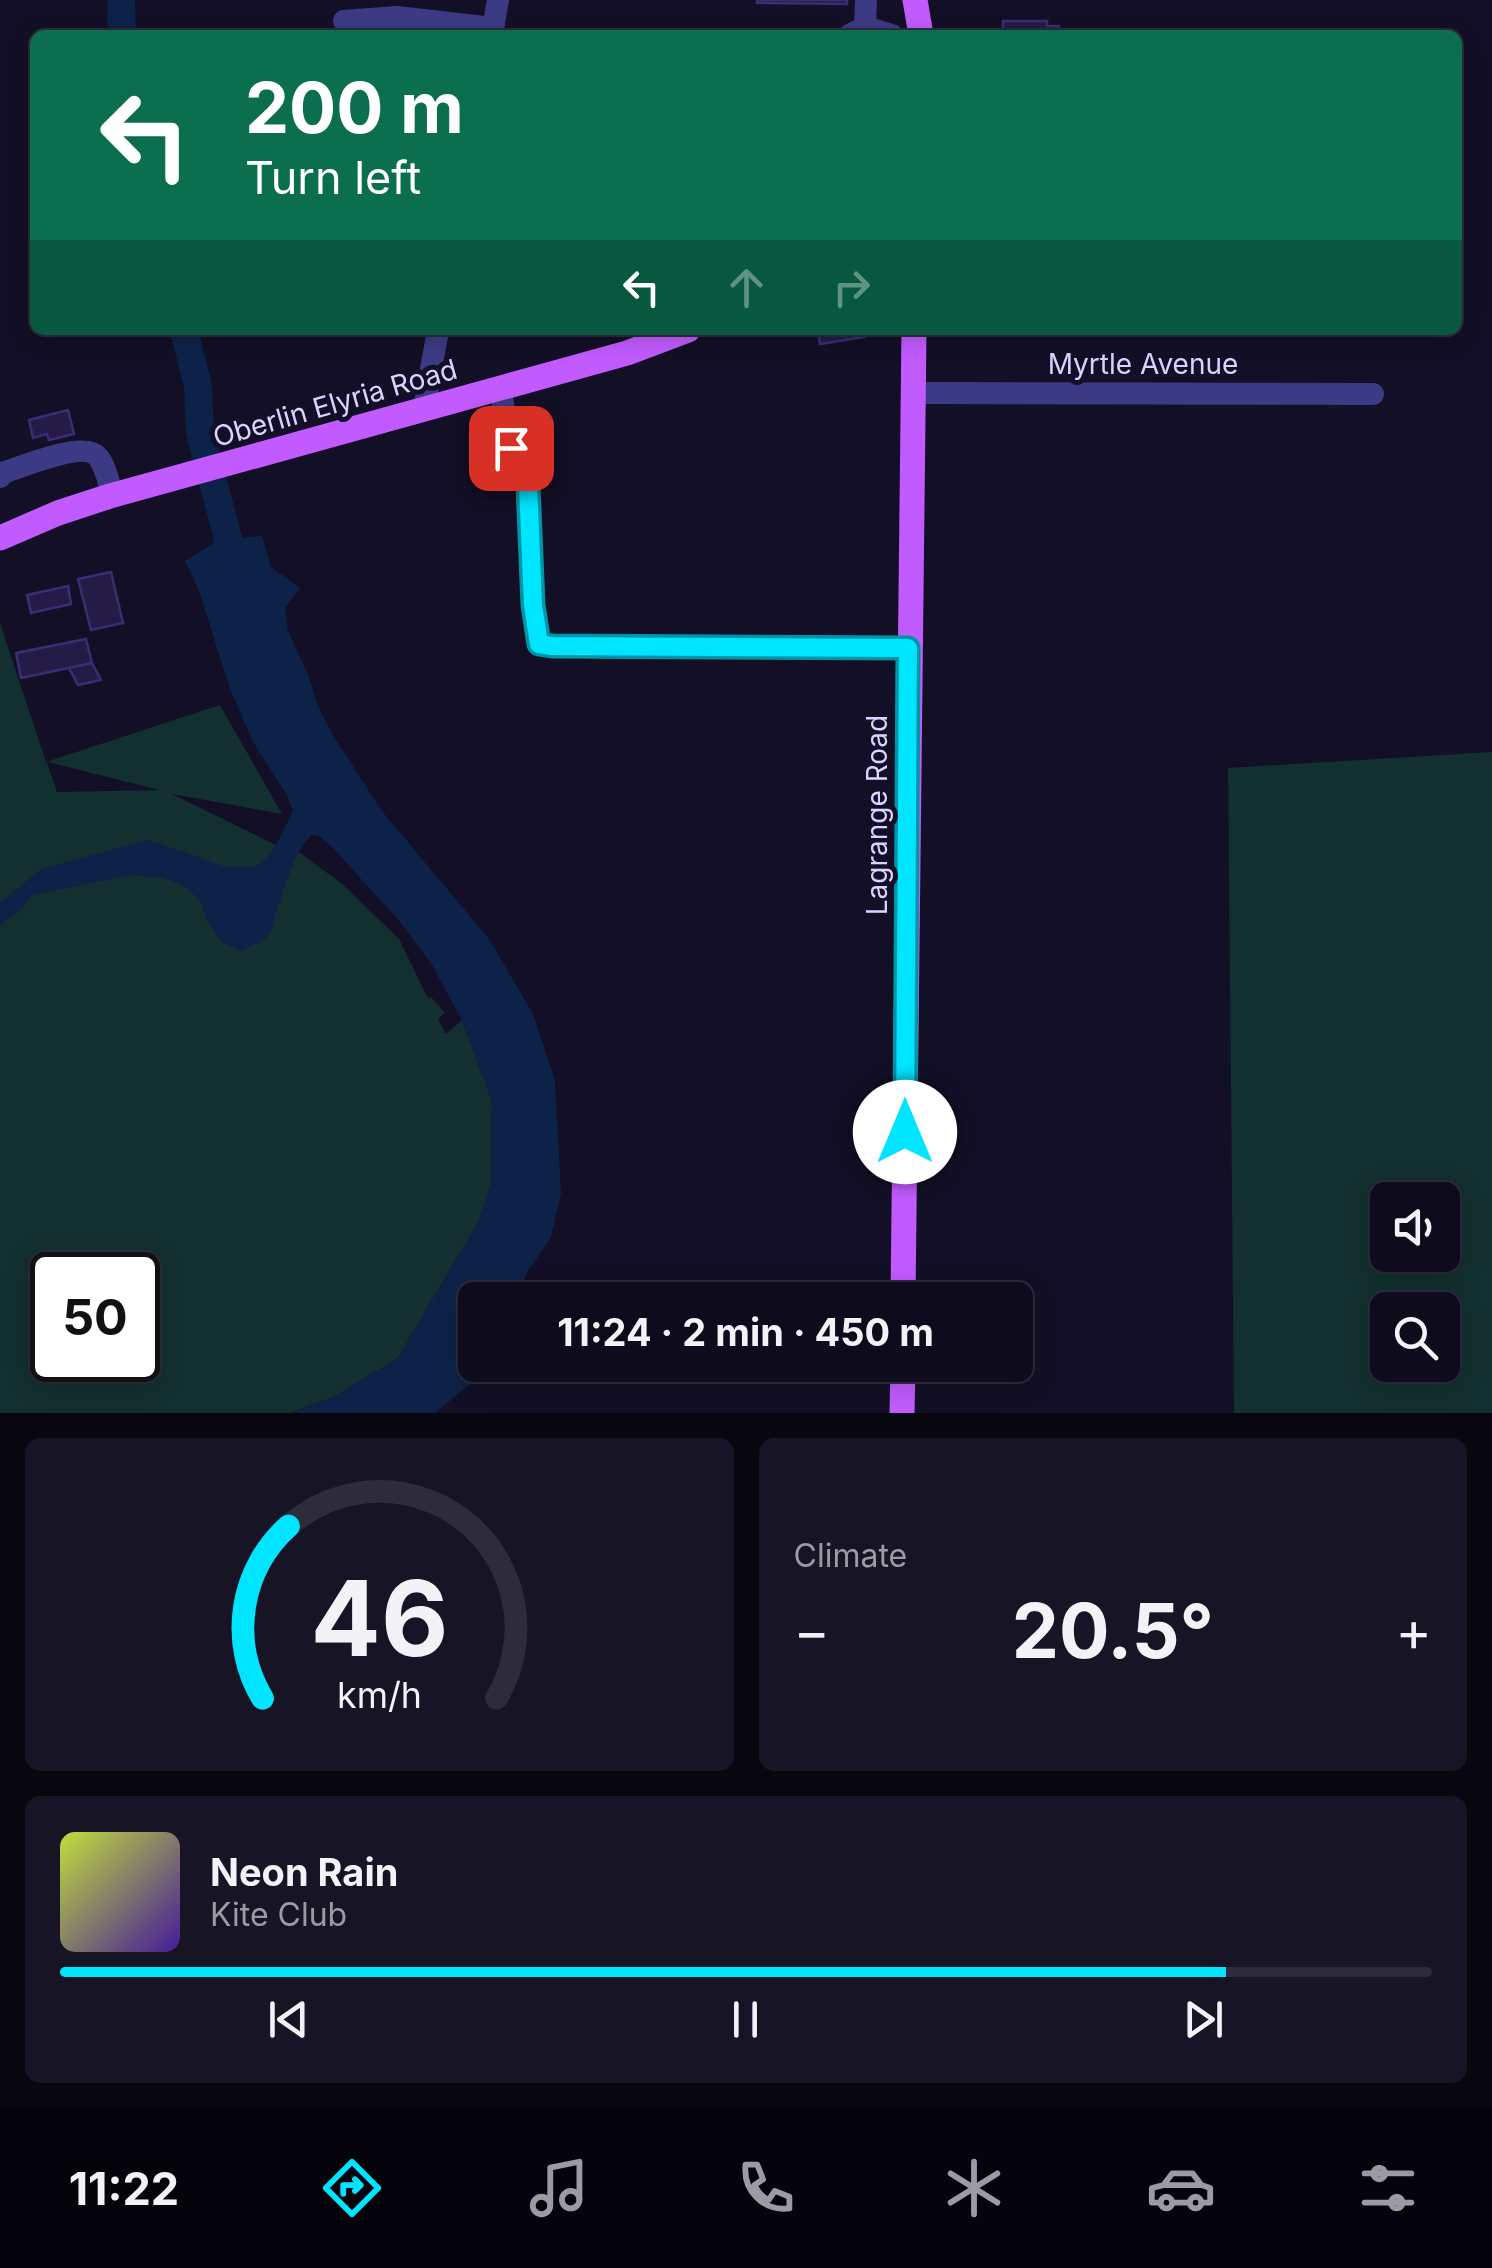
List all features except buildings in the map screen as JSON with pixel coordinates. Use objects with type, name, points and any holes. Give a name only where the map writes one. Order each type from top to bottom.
[{"type":"main road","points":[[910,30],[914,0]]},
{"type":"main road","points":[[914,0],[920,30]]},
{"type":"main road","name":"Oberlin Elyria Road","points":[[0,537],[114,496],[627,353],[675,335]]},
{"type":"main road","name":"Lagrange Road","points":[[903,1282],[914,335]]},
{"type":"main road","points":[[902,1413],[903,1382]]},
{"type":"street","points":[[492,30],[498,0]]},
{"type":"street","points":[[858,30],[866,0]]},
{"type":"street","points":[[344,21],[397,17],[479,30]]},
{"type":"street","points":[[424,409],[437,335]]},
{"type":"street","points":[[500,388],[511,448],[527,461],[533,605],[539,644],[908,648]]},
{"type":"street","name":"Myrtle Avenue","points":[[913,392],[1373,394]]},
{"type":"street","points":[[0,477],[74,451],[89,450],[98,457],[114,496]]},
{"type":"green space","points":[[0,623],[46,762],[220,705],[282,814],[172,794],[300,853],[341,883],[399,939],[428,998],[445,1013],[438,1019],[446,1034],[462,1020],[492,1101],[491,1184],[479,1221],[398,1358],[334,1397],[290,1413],[0,1413]],"holes":[[[48,762],[159,790],[57,792]]]},
{"type":"green space","points":[[1492,752],[1492,1413],[1234,1413],[1228,768]]},
{"type":"water","points":[[262,536],[271,567],[300,588],[285,608],[288,631],[318,707],[382,811],[489,939],[533,1014],[555,1080],[561,1194],[551,1237],[524,1282],[458,1282],[458,1382],[473,1382],[435,1413],[290,1413],[334,1397],[398,1358],[479,1221],[491,1184],[492,1101],[462,1020],[432,965],[401,923],[333,848],[312,835],[295,860],[270,933],[242,951],[222,942],[207,921],[200,900],[184,886],[163,878],[131,875],[33,895],[0,925],[0,903],[41,869],[148,840],[226,867],[253,867],[276,845],[293,811],[253,742],[230,689],[199,591],[185,561],[219,540]]},
{"type":"waterway","points":[[121,0],[122,30]]},
{"type":"waterway","points":[[185,335],[198,386],[200,432],[237,573]]},
{"type":"route","points":[[511,448],[527,461],[533,605],[539,644],[908,648],[905,1132]]}]
